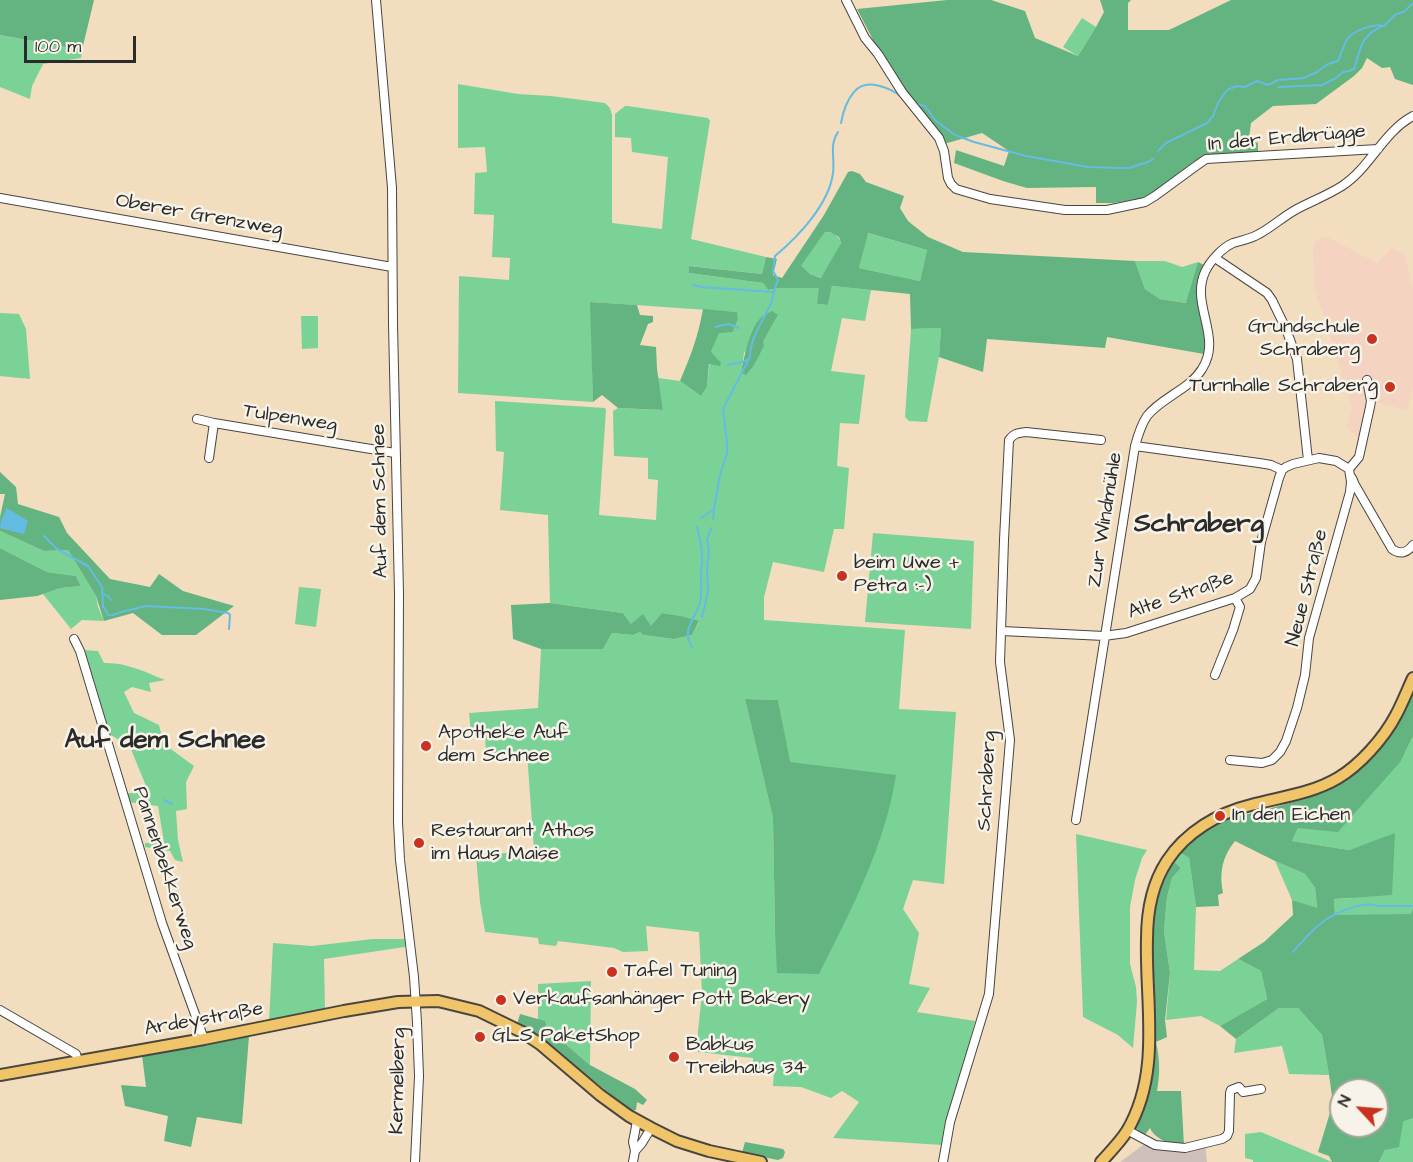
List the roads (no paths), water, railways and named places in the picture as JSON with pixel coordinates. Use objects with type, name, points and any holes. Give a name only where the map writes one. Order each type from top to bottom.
[{"type":"main road","points":[[1101,1162],[1127,1130],[1136,1113],[1143,1091],[1149,1038],[1147,927],[1157,880],[1167,861],[1186,839],[1220,816],[1251,805],[1314,789],[1347,772],[1372,748],[1395,717],[1413,678]]},
{"type":"main road","name":"Ardeystraße","points":[[0,1075],[355,1009],[398,1002],[438,1001],[465,1007],[522,1032],[540,1044],[600,1095],[651,1128],[694,1147],[761,1162]]},
{"type":"street","name":"Auf dem Schnee","points":[[376,0],[392,188],[400,639],[398,822],[403,895],[415,1001]]},
{"type":"street","name":"In der Erdbrügge","points":[[846,0],[865,38],[902,92],[939,138],[951,184],[956,189],[982,197],[1065,210],[1107,210],[1145,202],[1206,159],[1378,148],[1398,126],[1413,116]]},
{"type":"street","points":[[1308,460],[1297,359],[1277,310],[1267,293],[1215,258],[1226,248],[1258,235],[1294,210],[1344,184],[1355,175],[1378,148]]},
{"type":"street","name":"Oberer Grenzweg","points":[[0,198],[392,267]]},
{"type":"street","name":"Zur Windmühle","points":[[1076,820],[1135,446],[1139,431],[1154,408],[1190,383],[1206,362],[1210,340],[1202,306],[1201,290],[1205,271],[1215,258]]},
{"type":"street","name":"Neue Straße","points":[[1230,760],[1262,763],[1272,760],[1286,741],[1305,675],[1309,638],[1350,492],[1349,469],[1359,457],[1371,401],[1367,380]]},
{"type":"street","name":"Tulpenweg","points":[[197,419],[396,453]]},
{"type":"street","name":"Tulpenweg","points":[[210,458],[214,423]]},
{"type":"street","name":"Schraberg","points":[[943,1162],[950,1122],[989,994],[1010,740],[1000,662],[1009,440],[1012,435],[1026,432],[1101,440]]},
{"type":"street","points":[[1084,449],[1086,438]]},
{"type":"street","points":[[1135,446],[1259,463],[1282,470],[1293,464],[1319,458],[1343,464],[1349,469],[1355,485],[1392,549],[1404,552],[1413,545]]},
{"type":"street","name":"Alte Straße","points":[[1002,631],[1104,636],[1126,633],[1235,597],[1250,589],[1256,578],[1261,542],[1282,470]]},
{"type":"street","points":[[1215,675],[1240,607],[1235,597]]},
{"type":"street","name":"Pannenbekkerweg","points":[[74,639],[84,662],[162,923],[204,1038]]},
{"type":"street","name":"Kermelberg","points":[[415,1001],[419,1076],[415,1162]]},
{"type":"street","points":[[0,1010],[76,1054],[78,1061]]},
{"type":"street","points":[[1127,1130],[1160,1146],[1185,1148],[1222,1139],[1229,1131],[1232,1090],[1239,1087],[1244,1092],[1261,1089]]},
{"type":"street","points":[[633,1162],[635,1151],[633,1142],[637,1121]]},
{"type":"street","points":[[635,1151],[651,1128]]},
{"type":"water","points":[[7,508],[28,521],[24,534],[0,528]]},
{"type":"waterway","points":[[1158,151],[1166,143],[1207,123],[1227,90],[1237,86],[1245,87],[1257,81],[1268,85],[1278,80],[1304,78],[1317,72],[1328,64],[1338,61],[1351,35],[1370,26],[1384,26],[1396,14],[1404,12],[1413,3]]},
{"type":"waterway","points":[[1278,87],[1322,85],[1343,72],[1354,69],[1365,39],[1382,26]]},
{"type":"waterway","points":[[841,123],[847,102],[854,92],[865,85],[891,90],[902,97]]},
{"type":"waterway","points":[[917,104],[925,106],[936,121],[955,135],[1026,156],[1088,167],[1121,168],[1129,168],[1153,159]]},
{"type":"waterway","points":[[701,518],[714,509],[720,475],[727,453],[723,409],[750,357],[755,336],[771,303],[778,280],[773,271],[775,256],[812,219],[826,196],[833,173],[833,147],[838,132]]},
{"type":"waterway","points":[[693,285],[773,292]]},
{"type":"waterway","points":[[715,327],[728,324],[739,328]]},
{"type":"waterway","points":[[728,365],[748,359]]},
{"type":"waterway","points":[[713,519],[714,510]]},
{"type":"waterway","points":[[692,647],[688,630],[700,603],[701,593],[702,552],[697,527]]},
{"type":"waterway","points":[[702,617],[708,592],[709,549],[707,540],[711,528]]},
{"type":"waterway","points":[[44,536],[57,549],[88,566],[102,587],[103,606],[108,615],[146,606],[204,609],[228,613],[230,615],[229,629]]},
{"type":"waterway","points":[[102,593],[111,600]]},
{"type":"waterway","points":[[164,800],[172,804]]},
{"type":"waterway","points":[[1293,952],[1320,924],[1344,910],[1366,905],[1413,906]]},
{"type":"place","name":"Grundschule Schraberg","points":[[1372,339]]},
{"type":"place","name":"Turnhalle Schraberg","points":[[1390,387]]},
{"type":"place","name":"beim Uwe + Petra :-)","points":[[842,576]]},
{"type":"place","name":"Apotheke Auf dem Schnee","points":[[426,746]]},
{"type":"place","name":"In den Eichen","points":[[1220,816]]},
{"type":"place","name":"Restaurant Athos im Haus Maise","points":[[419,843]]},
{"type":"place","name":"Tafel Tuning","points":[[612,972]]},
{"type":"place","name":"Verkaufsanhänger Pott Bakery","points":[[501,1000]]},
{"type":"place","name":"GLS PaketShop","points":[[480,1037]]},
{"type":"place","name":"Babkus Treibhaus 34","points":[[674,1057]]},
{"type":"district","name":"Schraberg","points":[[1199,526]]},
{"type":"district","name":"Auf dem Schnee","points":[[165,742]]}]
